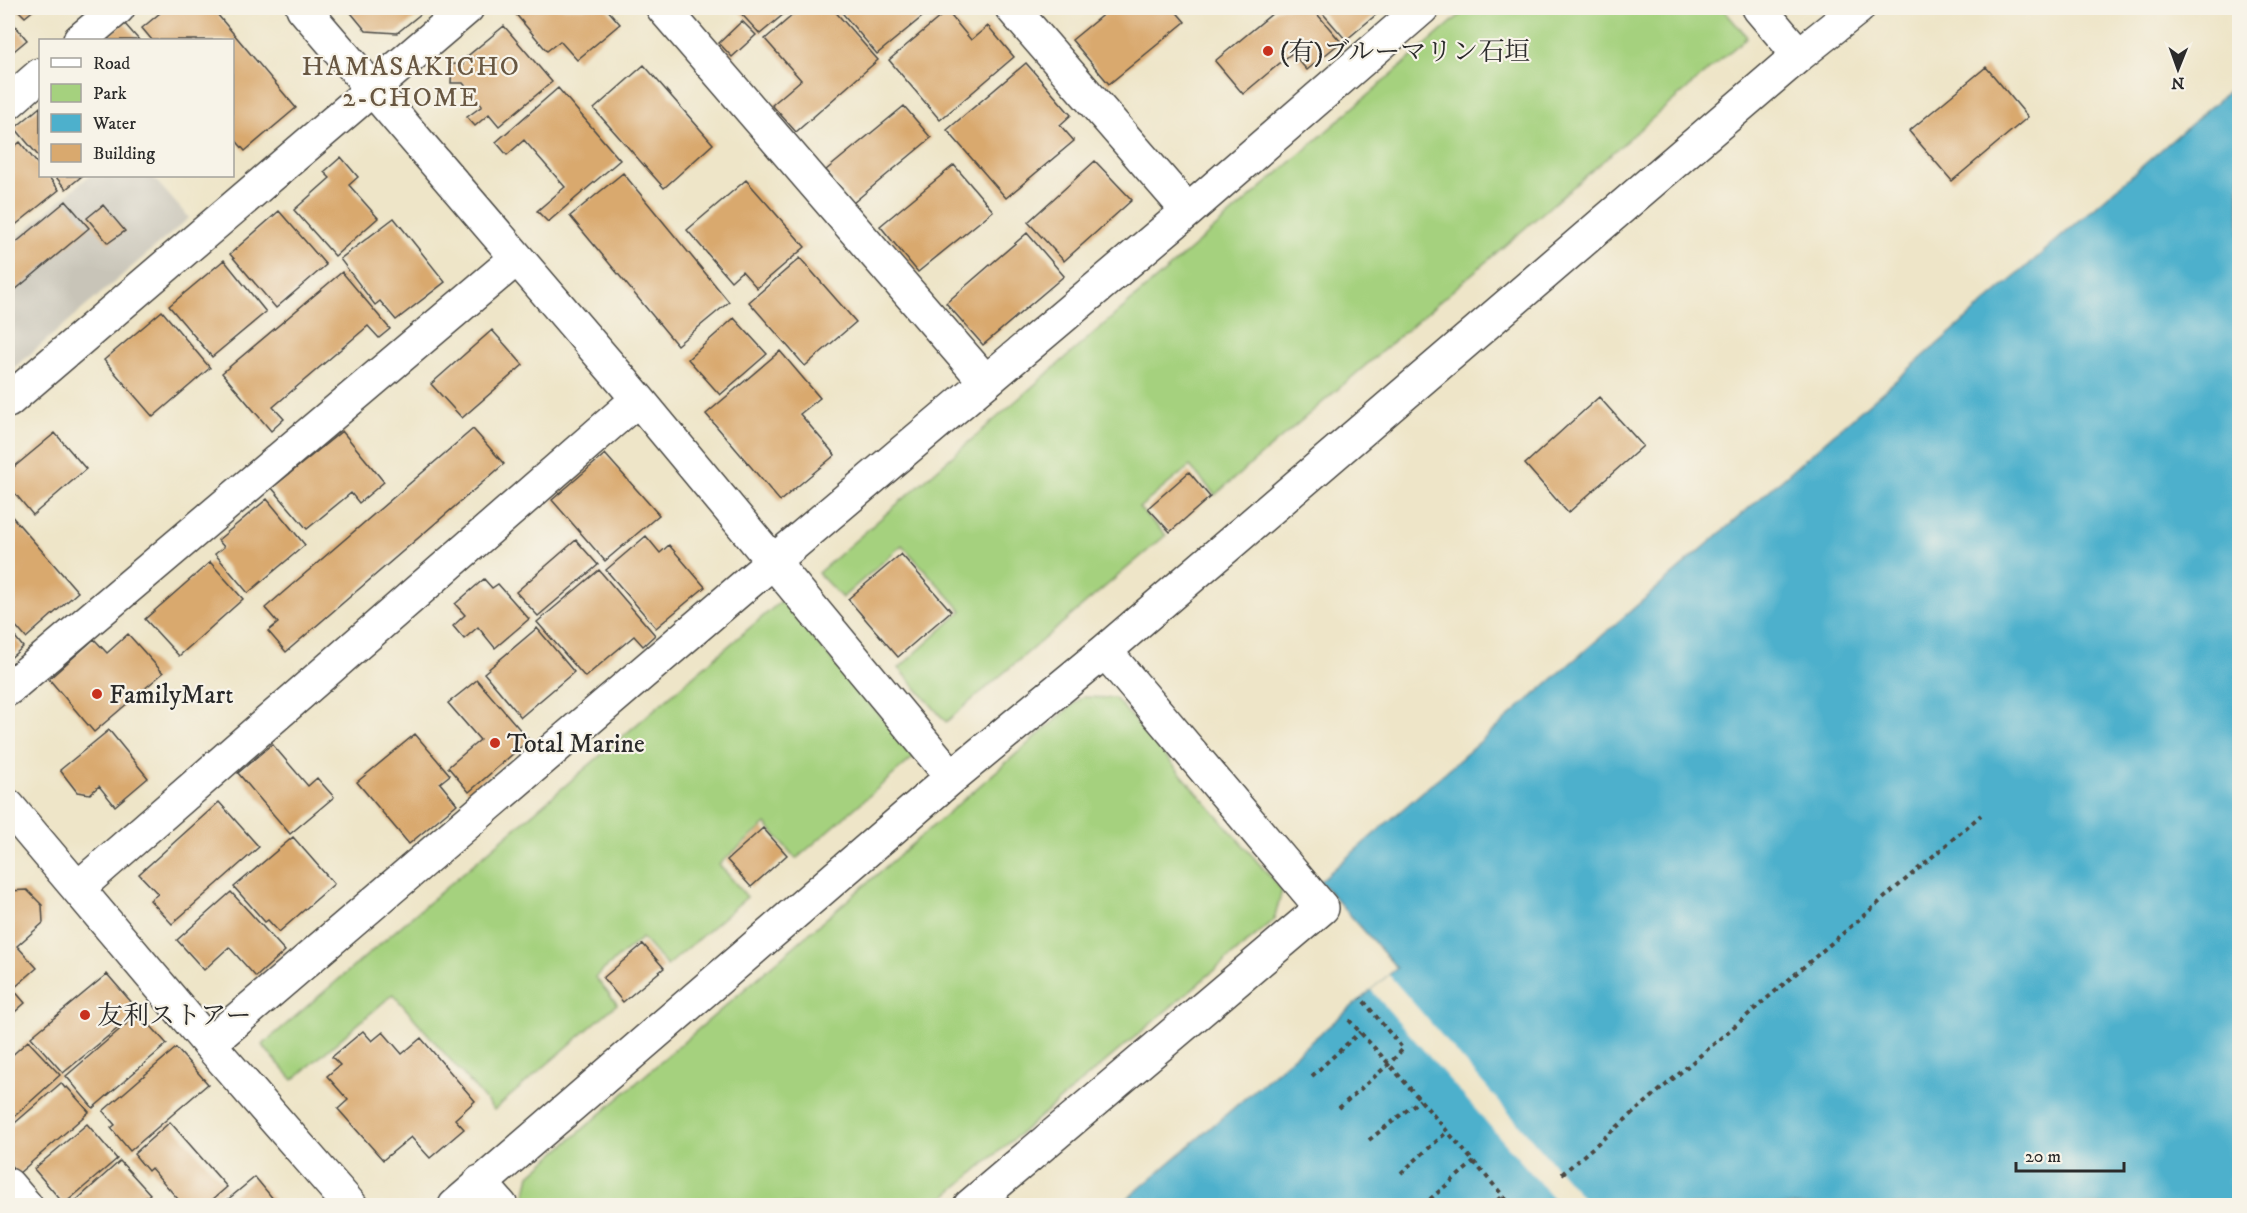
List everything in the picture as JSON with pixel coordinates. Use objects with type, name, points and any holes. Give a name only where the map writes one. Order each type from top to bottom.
[{"type":"street","points":[[81,39],[118,8]]},
{"type":"street","points":[[303,8],[638,399],[952,777]]},
{"type":"street","points":[[8,401],[467,8]]},
{"type":"street","points":[[663,8],[986,382]]},
{"type":"street","points":[[1012,8],[1188,211]]},
{"type":"street","points":[[209,1044],[1188,211],[1422,8]]},
{"type":"street","points":[[1759,8],[1799,56]]},
{"type":"street","points":[[455,1206],[491,1194],[952,777],[1105,651],[1799,56],[1858,8]]},
{"type":"street","points":[[8,103],[39,76]]},
{"type":"street","points":[[8,689],[517,258]]},
{"type":"street","points":[[78,888],[638,399]]},
{"type":"street","points":[[970,1206],[1323,908],[1105,651]]},
{"type":"street","points":[[8,806],[209,1044],[351,1206]]},
{"type":"street","points":[[8,1185],[26,1206]]},
{"type":"path","points":[[1562,1174],[1981,815]]},
{"type":"path","points":[[1339,1108],[1403,1049],[1361,998]]},
{"type":"path","points":[[1349,1020],[1512,1206]]},
{"type":"path","points":[[1312,1076],[1359,1032]]},
{"type":"path","points":[[1369,1140],[1420,1100]]},
{"type":"path","points":[[1401,1173],[1448,1131]]},
{"type":"path","points":[[1424,1205],[1474,1162]]},
{"type":"path","points":[[1491,1206],[1503,1195]]},
{"type":"shaded area","points":[[88,177],[153,177],[189,218],[8,373],[8,245]]},
{"type":"green space","points":[[1468,8],[1722,8],[1747,37],[1215,495],[1190,466],[1139,508],[1166,535],[946,722],[899,668],[962,611],[902,545],[842,598],[818,573]]},
{"type":"green space","points":[[781,601],[915,756],[796,859],[766,824],[719,864],[747,897],[667,966],[642,938],[595,977],[617,1004],[494,1110],[393,994],[293,1080],[262,1045]]},
{"type":"green space","points":[[1082,697],[1115,698],[1282,890],[1274,920],[935,1205],[523,1205],[530,1175]]},
{"type":"water","points":[[2239,82],[2239,1205],[1119,1206],[1397,968],[1320,881]]},
{"type":"pier","points":[[1389,975],[1589,1205],[1559,1205],[1371,990]]},
{"type":"building","points":[[16,8],[36,8],[25,17]]},
{"type":"building","points":[[166,8],[212,8],[296,108],[245,151],[234,138],[234,39],[151,39],[142,28]]},
{"type":"building","points":[[347,8],[428,8],[397,33],[366,31]]},
{"type":"building","points":[[519,8],[606,8],[620,24],[577,60],[560,41],[547,51],[514,12]]},
{"type":"building","points":[[736,8],[791,8],[760,34]]},
{"type":"building","points":[[801,8],[832,8],[878,60],[796,132],[772,105],[801,80],[765,39]]},
{"type":"building","points":[[838,8],[933,8],[877,54]]},
{"type":"building","points":[[1111,8],[1173,8],[1185,22],[1109,84],[1072,40]]},
{"type":"building","points":[[1279,8],[1312,8],[1341,42],[1307,70],[1292,53],[1243,94],[1215,61]]},
{"type":"building","points":[[1318,8],[1384,8],[1346,40]]},
{"type":"building","points":[[947,11],[971,40],[988,26],[1014,57],[940,120],[889,60]]},
{"type":"building","points":[[8,17],[27,40],[8,56]]},
{"type":"building","points":[[742,21],[756,35],[732,57],[719,43]]},
{"type":"building","points":[[124,23],[138,39],[105,39]]},
{"type":"building","points":[[504,26],[552,82],[499,126],[489,114],[475,126],[467,117],[482,106],[463,83],[451,83],[452,64],[463,65],[464,59]]},
{"type":"building","points":[[1026,63],[1071,115],[1060,125],[1074,141],[1006,198],[947,130]]},
{"type":"building","points":[[644,65],[713,144],[664,188],[594,109]]},
{"type":"building","points":[[1986,67],[2028,117],[1952,181],[1909,131]]},
{"type":"building","points":[[558,88],[620,160],[548,222],[537,211],[565,187],[524,140],[507,155],[496,142]]},
{"type":"building","points":[[904,106],[931,138],[853,203],[826,170]]},
{"type":"building","points":[[39,108],[39,157],[15,128]]},
{"type":"building","points":[[20,142],[39,166],[39,177],[49,177],[59,190],[8,231],[8,152]]},
{"type":"building","points":[[341,157],[358,177],[349,185],[378,218],[335,256],[294,210],[330,178],[324,172]]},
{"type":"building","points":[[1095,161],[1132,200],[1064,261],[1028,222]]},
{"type":"building","points":[[954,165],[993,211],[918,272],[880,226]]},
{"type":"building","points":[[623,173],[729,302],[677,345],[570,216]]},
{"type":"building","points":[[56,177],[81,177],[66,189]]},
{"type":"building","points":[[746,180],[805,247],[757,288],[742,271],[731,281],[687,230]]},
{"type":"building","points":[[66,201],[89,228],[8,296],[8,249]]},
{"type":"building","points":[[103,205],[125,231],[108,243],[87,218]]},
{"type":"building","points":[[279,211],[326,265],[276,308],[230,254]]},
{"type":"building","points":[[394,218],[445,282],[396,320],[380,301],[375,305],[340,259]]},
{"type":"building","points":[[1027,233],[1064,276],[983,345],[946,303]]},
{"type":"building","points":[[800,258],[856,322],[805,366],[749,302]]},
{"type":"building","points":[[224,260],[266,312],[212,357],[169,306]]},
{"type":"building","points":[[342,272],[390,329],[379,338],[368,326],[273,407],[284,419],[271,431],[222,373]]},
{"type":"building","points":[[162,311],[210,368],[153,417],[104,360]]},
{"type":"building","points":[[734,318],[767,354],[720,395],[688,359]]},
{"type":"building","points":[[492,330],[523,365],[462,418],[431,384]]},
{"type":"building","points":[[780,351],[820,398],[800,414],[835,455],[780,501],[706,414]]},
{"type":"building","points":[[1599,397],[1643,446],[1568,513],[1525,464]]},
{"type":"building","points":[[473,429],[504,464],[286,652],[268,631],[278,623],[265,608]]},
{"type":"building","points":[[342,431],[384,482],[359,503],[351,493],[307,529],[272,488]]},
{"type":"building","points":[[55,433],[86,469],[33,515],[8,485],[8,472]]},
{"type":"building","points":[[605,454],[659,515],[605,561],[552,500]]},
{"type":"building","points":[[1189,472],[1210,497],[1170,532],[1148,508]]},
{"type":"building","points":[[267,499],[305,545],[248,593],[215,554],[224,547],[218,540]]},
{"type":"building","points":[[8,512],[78,592],[26,638],[8,617]]},
{"type":"building","points":[[646,536],[660,553],[669,545],[705,587],[656,628],[606,570]]},
{"type":"building","points":[[576,540],[598,565],[538,616],[516,592]]},
{"type":"building","points":[[901,554],[951,611],[898,657],[848,599]]},
{"type":"building","points":[[210,562],[243,599],[179,656],[145,619]]},
{"type":"building","points":[[599,570],[655,635],[643,646],[634,636],[585,677],[537,622]]},
{"type":"building","points":[[484,579],[492,588],[498,584],[529,619],[495,648],[478,627],[464,639],[453,626],[465,615],[455,604]]},
{"type":"building","points":[[8,628],[23,647],[8,660]]},
{"type":"building","points":[[537,628],[574,672],[521,717],[484,673]]},
{"type":"building","points":[[128,634],[163,673],[94,732],[49,679],[94,639],[107,653]]},
{"type":"building","points":[[477,680],[529,740],[469,792],[448,767],[480,740],[448,703]]},
{"type":"building","points":[[109,730],[148,778],[115,806],[99,786],[90,794],[77,792],[60,770]]},
{"type":"building","points":[[415,734],[450,775],[440,783],[457,804],[409,844],[357,782]]},
{"type":"building","points":[[272,744],[308,786],[317,778],[334,797],[290,834],[238,773]]},
{"type":"building","points":[[219,802],[259,847],[172,924],[150,900],[158,894],[139,874]]},
{"type":"building","points":[[763,828],[787,855],[751,887],[727,860]]},
{"type":"building","points":[[293,837],[334,884],[279,932],[268,920],[265,922],[234,887]]},
{"type":"building","points":[[27,890],[42,905],[43,923],[17,946],[37,968],[13,989],[25,1003],[8,1018],[8,891]]},
{"type":"building","points":[[231,892],[285,951],[256,977],[229,947],[204,970],[177,940]]},
{"type":"building","points":[[643,944],[664,968],[623,1002],[603,978]]},
{"type":"building","points":[[107,974],[139,1011],[63,1073],[31,1037]]},
{"type":"building","points":[[139,1013],[167,1044],[93,1108],[66,1076]]},
{"type":"building","points":[[363,1031],[372,1041],[383,1032],[402,1054],[421,1038],[475,1101],[455,1119],[464,1129],[430,1158],[411,1137],[383,1160],[338,1109],[348,1100],[327,1076],[340,1065],[332,1057]]},
{"type":"building","points":[[28,1041],[60,1075],[8,1122],[8,1059]]},
{"type":"building","points":[[176,1048],[208,1084],[130,1151],[111,1128],[115,1125],[103,1111]]},
{"type":"building","points":[[61,1083],[89,1112],[18,1174],[8,1162],[8,1129]]},
{"type":"building","points":[[170,1122],[227,1187],[205,1206],[184,1206],[151,1168],[148,1171],[134,1154]]},
{"type":"building","points":[[87,1124],[117,1159],[64,1204],[34,1169]]},
{"type":"building","points":[[120,1161],[150,1194],[136,1206],[70,1206]]},
{"type":"building","points":[[255,1177],[279,1206],[220,1206]]},
{"type":"place","name":"(有)ブルーマリン石垣","points":[[1268,51]]},
{"type":"place","name":"FamilyMart","points":[[97,694]]},
{"type":"place","name":"Total Marine","points":[[495,743]]},
{"type":"place","name":"友利ストアー","points":[[85,1015]]},
{"type":"district","name":"HAMASAKICHO 2-CHOME","points":[[411,82]]}]
